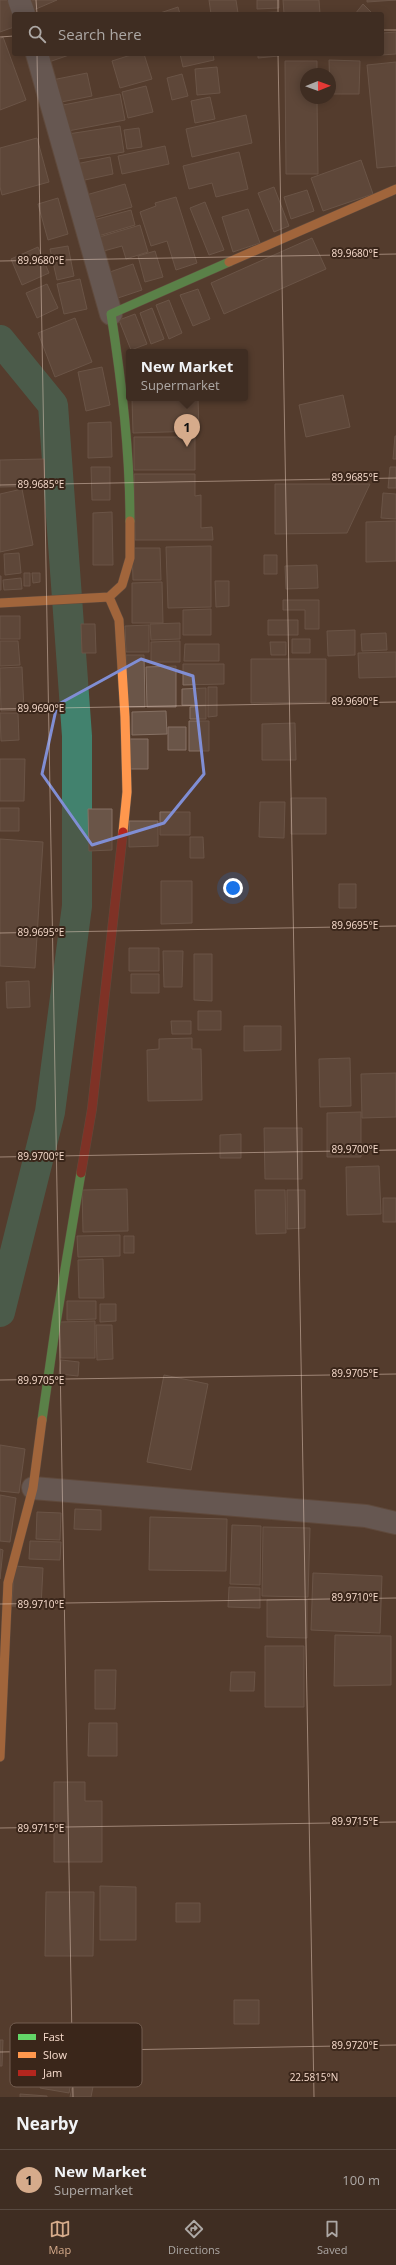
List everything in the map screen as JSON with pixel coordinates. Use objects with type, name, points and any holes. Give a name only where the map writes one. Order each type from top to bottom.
[{"type":"street","points":[[19,0],[23,12]]},
{"type":"street","points":[[0,603],[108,597],[122,586],[130,558],[130,484],[124,398],[111,314],[38,56]]},
{"type":"street","points":[[111,314],[396,189]]},
{"type":"street","points":[[0,1757],[8,1583],[33,1488],[56,1323],[92,1109],[123,835],[127,792],[119,620],[108,597]]},
{"type":"street","points":[[33,1488],[366,1516],[396,1523]]},
{"type":"highlighted area","points":[[141,659],[193,676],[204,774],[164,823],[92,845],[42,774],[57,705]]},
{"type":"building","points":[[0,0],[9,0],[13,12],[12,28],[0,32]]},
{"type":"building","points":[[25,0],[57,0],[29,12]]},
{"type":"building","points":[[209,0],[236,0],[238,12],[211,12]]},
{"type":"building","points":[[257,0],[279,0],[279,8],[257,9]]},
{"type":"building","points":[[283,0],[319,0],[320,12],[284,12]]},
{"type":"building","points":[[367,0],[396,0],[367,2]]},
{"type":"building","points":[[363,4],[371,12],[357,12]]},
{"type":"building","points":[[178,7],[179,12],[163,12]]},
{"type":"building","points":[[396,32],[396,54],[384,55],[384,33]]},
{"type":"building","points":[[3,37],[26,100],[0,110],[0,39]]},
{"type":"building","points":[[44,56],[66,56],[46,63]]},
{"type":"building","points":[[128,56],[145,56],[152,79],[120,88],[112,61]]},
{"type":"building","points":[[180,56],[213,56],[214,60],[183,67]]},
{"type":"building","points":[[258,56],[279,56],[258,58]]},
{"type":"building","points":[[329,60],[360,61],[359,94],[336,94],[336,68],[329,68]]},
{"type":"building","points":[[285,61],[317,61],[317,68],[300,68],[300,104],[317,104],[318,174],[286,174]]},
{"type":"building","points":[[396,62],[396,166],[377,168],[367,65]]},
{"type":"building","points":[[217,67],[220,93],[197,95],[195,69]]},
{"type":"building","points":[[87,73],[92,96],[56,103],[52,80]]},
{"type":"building","points":[[182,74],[188,96],[172,100],[167,78]]},
{"type":"building","points":[[146,86],[153,112],[128,118],[122,92]]},
{"type":"building","points":[[120,94],[125,120],[68,131],[63,105]]},
{"type":"building","points":[[210,97],[215,119],[195,123],[191,101]]},
{"type":"building","points":[[246,115],[252,143],[192,157],[186,129]]},
{"type":"building","points":[[120,126],[124,152],[72,160],[68,134]]},
{"type":"building","points":[[139,128],[142,147],[127,149],[124,130]]},
{"type":"building","points":[[37,138],[49,182],[2,195],[0,187],[0,148]]},
{"type":"building","points":[[165,146],[169,164],[122,174],[118,156]]},
{"type":"building","points":[[239,152],[248,189],[216,197],[212,183],[189,189],[183,166]]},
{"type":"building","points":[[110,157],[113,174],[80,181],[76,164]]},
{"type":"building","points":[[361,160],[373,194],[323,211],[311,178]]},
{"type":"building","points":[[125,184],[132,207],[93,218],[86,195]]},
{"type":"building","points":[[274,187],[289,226],[274,232],[258,193]]},
{"type":"building","points":[[307,190],[314,211],[291,219],[284,197]]},
{"type":"building","points":[[176,197],[197,263],[176,270],[167,241],[151,246],[140,212],[156,206],[155,203]]},
{"type":"building","points":[[58,198],[68,234],[48,240],[38,204]]},
{"type":"building","points":[[205,202],[224,250],[209,255],[190,208]]},
{"type":"building","points":[[248,209],[260,243],[233,252],[222,217]]},
{"type":"building","points":[[131,210],[135,225],[95,237],[90,221]]},
{"type":"building","points":[[140,225],[148,252],[126,259],[122,246],[100,252],[96,238]]},
{"type":"building","points":[[312,238],[326,269],[224,314],[211,283]]},
{"type":"building","points":[[68,246],[74,276],[57,280],[50,249]]},
{"type":"building","points":[[38,247],[49,273],[22,285],[11,259]]},
{"type":"building","points":[[155,251],[163,277],[145,282],[138,256]]},
{"type":"building","points":[[133,264],[142,290],[115,299],[107,273]]},
{"type":"building","points":[[80,279],[87,309],[64,314],[57,284]]},
{"type":"building","points":[[47,284],[58,308],[37,318],[26,293]]},
{"type":"building","points":[[198,289],[210,319],[193,326],[180,295]]},
{"type":"building","points":[[169,300],[182,333],[169,339],[156,305]]},
{"type":"building","points":[[152,308],[164,339],[151,344],[140,313]]},
{"type":"building","points":[[135,314],[147,344],[131,349],[119,320]]},
{"type":"building","points":[[75,318],[92,362],[55,377],[38,333]]},
{"type":"building","points":[[102,367],[110,405],[86,411],[78,372]]},
{"type":"building","points":[[343,395],[350,427],[306,437],[299,405]]},
{"type":"building","points":[[132,401],[198,401],[199,431],[133,433]]},
{"type":"building","points":[[111,422],[112,457],[88,458],[88,423]]},
{"type":"building","points":[[395,436],[396,459],[393,459]]},
{"type":"building","points":[[134,437],[195,437],[195,470],[134,470]]},
{"type":"building","points":[[44,459],[45,486],[0,487],[0,460]]},
{"type":"building","points":[[91,467],[110,467],[110,500],[92,500]]},
{"type":"building","points":[[390,467],[396,467],[396,488],[388,488]]},
{"type":"building","points":[[134,474],[195,474],[195,496],[201,495],[201,528],[212,527],[213,540],[135,540]]},
{"type":"building","points":[[275,484],[370,484],[347,533],[275,534]]},
{"type":"building","points":[[22,489],[33,545],[0,552],[0,494]]},
{"type":"building","points":[[383,493],[396,494],[396,519],[381,518]]},
{"type":"building","points":[[112,512],[113,565],[93,565],[93,513]]},
{"type":"building","points":[[396,521],[396,561],[366,562],[366,522]]},
{"type":"building","points":[[211,546],[211,607],[168,608],[166,547]]},
{"type":"building","points":[[132,548],[160,548],[161,580],[133,580]]},
{"type":"building","points":[[19,553],[21,573],[5,575],[4,554]]},
{"type":"building","points":[[264,555],[277,555],[277,574],[264,574]]},
{"type":"building","points":[[317,565],[318,588],[286,589],[285,566]]},
{"type":"building","points":[[24,573],[30,573],[30,586],[24,586]]},
{"type":"building","points":[[32,573],[40,573],[40,582],[33,583]]},
{"type":"building","points":[[1,576],[1,590],[0,590]]},
{"type":"building","points":[[21,578],[22,589],[4,590],[3,580]]},
{"type":"building","points":[[215,581],[229,581],[229,606],[216,607]]},
{"type":"building","points":[[162,582],[163,623],[132,623],[132,583]]},
{"type":"building","points":[[283,600],[319,600],[319,629],[305,629],[305,610],[283,610]]},
{"type":"building","points":[[211,609],[211,635],[183,635],[183,610]]},
{"type":"building","points":[[0,616],[20,616],[20,639],[0,639]]},
{"type":"building","points":[[268,620],[298,620],[298,635],[268,635]]},
{"type":"building","points":[[180,623],[180,639],[151,640],[150,624]]},
{"type":"building","points":[[81,624],[95,624],[96,653],[82,653]]},
{"type":"building","points":[[149,625],[149,652],[126,652],[125,626]]},
{"type":"building","points":[[355,630],[355,655],[328,656],[327,631]]},
{"type":"building","points":[[386,633],[387,650],[362,651],[361,634]]},
{"type":"building","points":[[292,639],[310,639],[310,653],[292,653]]},
{"type":"building","points":[[0,641],[18,641],[20,665],[0,666]]},
{"type":"building","points":[[180,641],[180,662],[151,662],[151,642]]},
{"type":"building","points":[[270,642],[286,642],[286,655],[271,655]]},
{"type":"building","points":[[185,644],[219,644],[219,661],[184,661]]},
{"type":"building","points":[[396,652],[396,677],[359,678],[358,653]]},
{"type":"building","points":[[126,655],[144,655],[145,707],[127,707]]},
{"type":"building","points":[[251,659],[326,659],[326,702],[251,703]]},
{"type":"building","points":[[183,664],[224,664],[224,684],[183,685]]},
{"type":"building","points":[[176,666],[176,707],[147,707],[146,667]]},
{"type":"building","points":[[22,667],[24,710],[1,711],[0,668]]},
{"type":"building","points":[[208,687],[217,687],[217,716],[208,717]]},
{"type":"building","points":[[206,688],[206,705],[182,705],[182,689]]},
{"type":"building","points":[[206,706],[206,719],[190,719],[190,707]]},
{"type":"building","points":[[166,711],[167,734],[132,735],[132,712]]},
{"type":"building","points":[[0,713],[18,713],[19,740],[1,741]]},
{"type":"building","points":[[189,721],[209,721],[209,751],[189,751]]},
{"type":"building","points":[[295,723],[296,760],[262,760],[262,724]]},
{"type":"building","points":[[168,727],[186,727],[186,750],[168,750]]},
{"type":"building","points":[[129,739],[148,739],[148,769],[129,769]]},
{"type":"building","points":[[0,759],[25,759],[24,801],[0,801]]},
{"type":"building","points":[[291,798],[326,798],[326,834],[291,834]]},
{"type":"building","points":[[260,802],[285,802],[284,838],[259,837]]},
{"type":"building","points":[[0,808],[19,808],[19,831],[0,831]]},
{"type":"building","points":[[88,809],[112,809],[112,850],[89,851]]},
{"type":"building","points":[[160,812],[190,812],[190,835],[160,835]]},
{"type":"building","points":[[129,821],[158,821],[158,846],[129,847]]},
{"type":"building","points":[[190,837],[203,837],[204,858],[190,858]]},
{"type":"building","points":[[0,839],[43,842],[35,968],[0,966]]},
{"type":"building","points":[[161,881],[192,881],[192,923],[161,924]]},
{"type":"building","points":[[339,884],[356,884],[356,908],[339,908]]},
{"type":"building","points":[[129,948],[159,948],[159,971],[129,971]]},
{"type":"building","points":[[163,951],[183,951],[182,987],[164,987]]},
{"type":"building","points":[[194,954],[212,954],[212,1001],[194,1000]]},
{"type":"building","points":[[131,974],[159,974],[159,993],[131,993]]},
{"type":"building","points":[[29,981],[30,1007],[7,1008],[6,982]]},
{"type":"building","points":[[198,1011],[221,1011],[221,1030],[198,1030]]},
{"type":"building","points":[[171,1021],[191,1021],[191,1034],[172,1034]]},
{"type":"building","points":[[244,1026],[281,1026],[281,1050],[244,1051]]},
{"type":"building","points":[[192,1038],[192,1049],[201,1049],[202,1100],[148,1101],[147,1050],[159,1049],[159,1039]]},
{"type":"building","points":[[350,1058],[351,1106],[320,1107],[319,1059]]},
{"type":"building","points":[[396,1073],[396,1117],[362,1118],[361,1074]]},
{"type":"building","points":[[361,1112],[361,1157],[327,1157],[327,1113]]},
{"type":"building","points":[[264,1128],[302,1128],[302,1179],[265,1179]]},
{"type":"building","points":[[241,1134],[241,1158],[220,1158],[220,1135]]},
{"type":"building","points":[[379,1166],[381,1214],[347,1215],[346,1167]]},
{"type":"building","points":[[127,1189],[128,1231],[83,1232],[82,1190]]},
{"type":"building","points":[[255,1190],[285,1190],[286,1233],[256,1234]]},
{"type":"building","points":[[287,1190],[305,1190],[305,1228],[287,1229]]},
{"type":"building","points":[[383,1198],[396,1198],[396,1222],[383,1222]]},
{"type":"building","points":[[120,1235],[120,1256],[78,1257],[77,1236]]},
{"type":"building","points":[[124,1236],[134,1236],[134,1253],[124,1253]]},
{"type":"building","points":[[103,1259],[104,1298],[79,1298],[78,1260]]},
{"type":"building","points":[[67,1301],[96,1301],[96,1319],[67,1320]]},
{"type":"building","points":[[100,1304],[116,1304],[116,1321],[100,1322]]},
{"type":"building","points":[[95,1321],[95,1358],[61,1358],[60,1322]]},
{"type":"building","points":[[96,1325],[112,1325],[113,1359],[97,1360]]},
{"type":"building","points":[[61,1360],[79,1362],[78,1376],[59,1374]]},
{"type":"building","points":[[164,1375],[208,1384],[191,1470],[147,1462]]},
{"type":"building","points":[[0,1445],[25,1449],[19,1493],[0,1491]]},
{"type":"building","points":[[0,1495],[16,1498],[10,1542],[0,1541]]},
{"type":"building","points":[[75,1509],[101,1510],[101,1530],[74,1529]]},
{"type":"building","points":[[37,1512],[61,1513],[60,1540],[36,1539]]},
{"type":"building","points":[[150,1517],[227,1519],[226,1571],[149,1570]]},
{"type":"building","points":[[232,1525],[261,1526],[260,1585],[230,1584]]},
{"type":"building","points":[[263,1527],[310,1528],[308,1597],[262,1596]]},
{"type":"building","points":[[30,1541],[61,1542],[60,1560],[29,1559]]},
{"type":"building","points":[[0,1549],[3,1550],[0,1579]]},
{"type":"building","points":[[14,1566],[43,1568],[41,1607],[12,1606]]},
{"type":"building","points":[[313,1573],[382,1576],[380,1633],[311,1630]]},
{"type":"building","points":[[229,1587],[260,1588],[260,1608],[228,1607]]},
{"type":"building","points":[[267,1600],[307,1600],[307,1638],[267,1637]]},
{"type":"building","points":[[335,1635],[391,1636],[391,1685],[334,1686]]},
{"type":"building","points":[[265,1646],[304,1646],[304,1707],[265,1707]]},
{"type":"building","points":[[95,1670],[116,1670],[115,1709],[95,1709]]},
{"type":"building","points":[[231,1672],[255,1672],[254,1691],[230,1691]]},
{"type":"building","points":[[89,1723],[117,1723],[117,1756],[88,1756]]},
{"type":"building","points":[[54,1782],[85,1782],[85,1801],[102,1801],[102,1862],[54,1862]]},
{"type":"building","points":[[100,1886],[136,1887],[136,1940],[100,1940]]},
{"type":"building","points":[[46,1892],[94,1892],[93,1956],[45,1956]]},
{"type":"building","points":[[176,1903],[200,1903],[200,1922],[176,1922]]},
{"type":"building","points":[[234,2000],[259,2000],[259,2024],[234,2024]]},
{"type":"building","points":[[0,2040],[3,2040],[2,2066],[0,2066]]},
{"type":"building","points":[[40,2087],[70,2087],[69,2093]]},
{"type":"building","points":[[72,2087],[93,2087],[91,2097],[70,2097]]},
{"type":"building","points":[[20,2094],[47,2096],[47,2097],[20,2097]]},
{"type":"waterway","points":[[0,340],[53,405],[77,736],[77,906],[50,1112],[0,1312]]},
{"type":"traffic: fast","points":[[130,521],[129,469],[125,417],[111,314],[229,262]]},
{"type":"traffic: fast","points":[[42,1420],[56,1323],[81,1173]]},
{"type":"traffic: slow","points":[[229,262],[396,189]]},
{"type":"traffic: slow","points":[[0,603],[109,597],[122,585],[130,558],[130,521]]},
{"type":"traffic: slow","points":[[109,597],[119,620],[125,717],[127,792],[123,832]]},
{"type":"traffic: slow","points":[[0,1757],[8,1583],[33,1488],[42,1420]]},
{"type":"traffic: jam","points":[[81,1173],[92,1109],[123,832]]},
{"type":"place","name":"New Market","points":[[187,447]]}]
